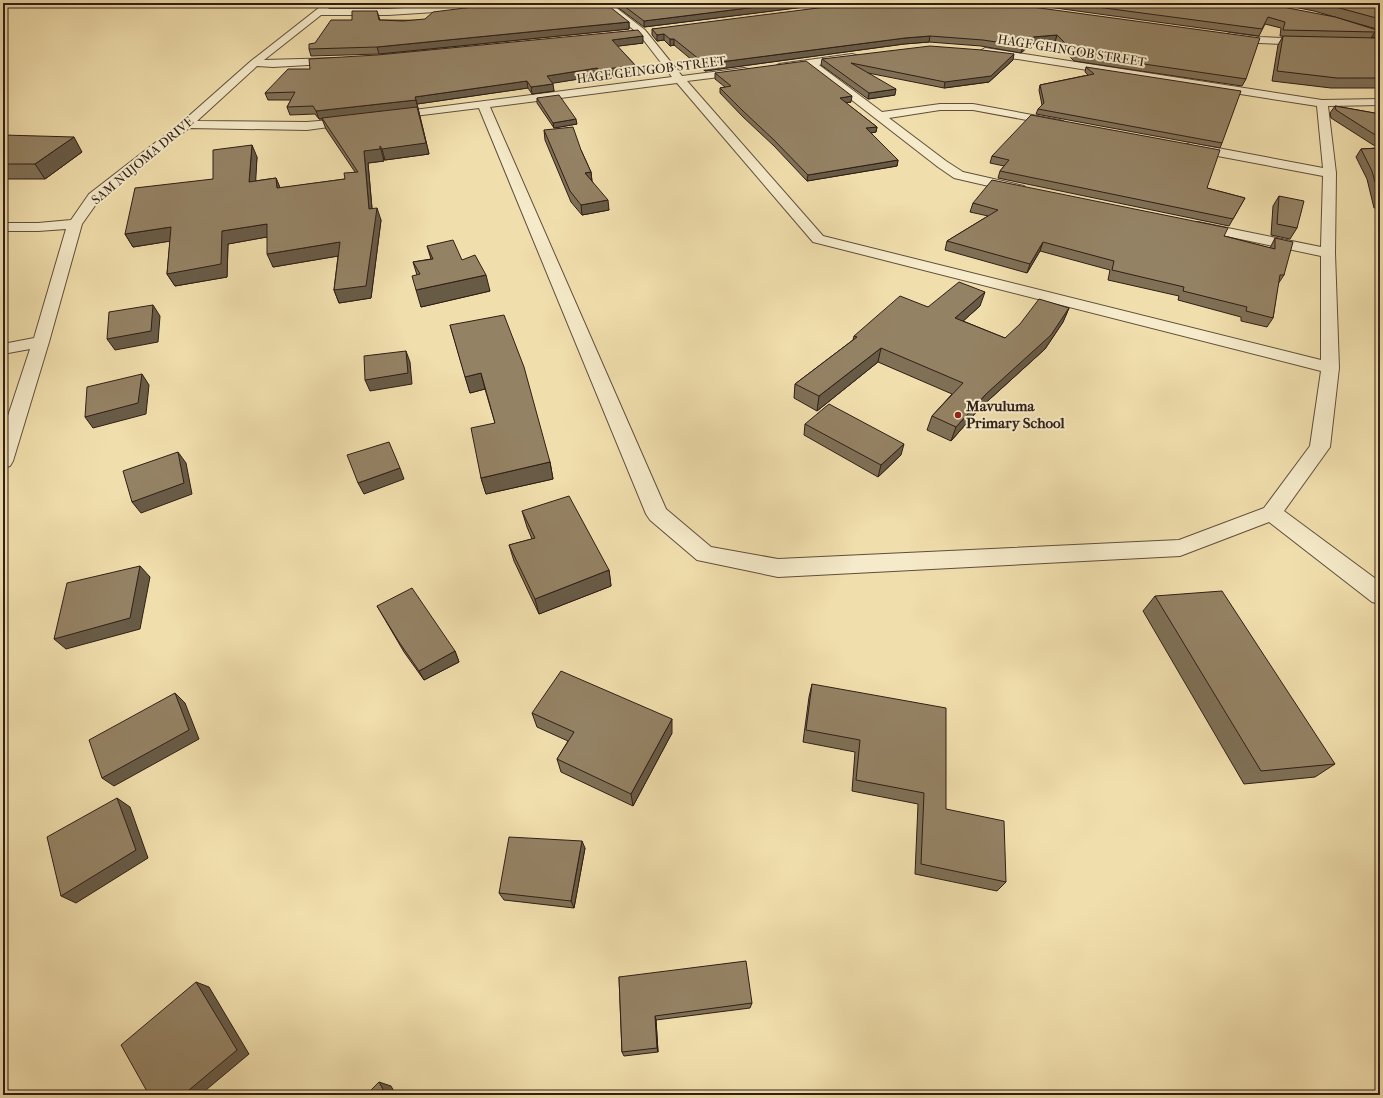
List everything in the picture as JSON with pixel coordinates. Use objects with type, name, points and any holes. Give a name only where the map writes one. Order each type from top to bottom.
[{"type":"street","name":"SAM NUJOMA DRIVE","points":[[3,461],[41,342],[75,224],[94,197],[186,124],[255,63],[330,3]]},
{"type":"street","points":[[318,12],[388,12],[529,3]]},
{"type":"street","points":[[604,3],[646,31],[678,79],[818,239],[1330,368]]},
{"type":"street","points":[[627,33],[646,31]]},
{"type":"street","points":[[1220,35],[1259,40],[1318,42]]},
{"type":"street","name":"HAGE GEINGOB STREET","points":[[974,50],[1322,103],[1380,102]]},
{"type":"street","points":[[771,68],[865,55]]},
{"type":"street","points":[[255,63],[273,64],[349,60]]},
{"type":"street","points":[[810,63],[942,164],[959,175],[1034,192]]},
{"type":"street","name":"HAGE GEINGOB STREET","points":[[379,118],[756,69]]},
{"type":"street","points":[[484,105],[494,132],[657,514],[705,554],[778,568],[1180,548],[1271,514],[1320,447],[1330,368],[1328,253],[1330,173],[1322,103]]},
{"type":"street","points":[[880,116],[940,107],[973,107],[1074,126]]},
{"type":"street","points":[[186,124],[308,126],[364,119]]},
{"type":"street","points":[[1183,146],[1330,173]]},
{"type":"street","points":[[3,227],[38,228],[75,224]]},
{"type":"street","points":[[1189,224],[1328,253]]},
{"type":"street","points":[[3,349],[41,342]]},
{"type":"street","points":[[1271,514],[1380,595]]},
{"type":"building","points":[[505,3],[605,3],[629,22],[377,47],[309,49],[309,44],[315,43],[331,20],[352,20],[352,11],[377,11],[379,20],[403,21],[425,19],[433,12]]},
{"type":"building","points":[[620,3],[788,3],[644,21]]},
{"type":"building","points":[[857,3],[1003,3],[1260,38],[1246,79],[1076,54],[1057,35],[1033,37],[1023,46],[983,40],[930,36],[905,38],[705,64],[674,39],[670,39],[664,34],[657,35],[652,29]]},
{"type":"building","points":[[1067,3],[1227,3],[1251,7],[1252,3],[1262,3],[1335,17],[1380,31],[1283,30],[1285,22],[1268,17],[1262,29]]},
{"type":"building","points":[[1321,3],[1380,3],[1380,19]]},
{"type":"building","points":[[638,30],[643,36],[612,40],[635,65],[600,70],[597,68],[547,76],[553,84],[531,87],[527,81],[415,97],[416,100],[316,111],[313,106],[287,107],[295,92],[265,93],[288,69],[310,69],[309,59],[377,55]]},
{"type":"building","points":[[1283,36],[1380,38],[1380,78],[1337,78],[1277,71]]},
{"type":"building","points":[[930,46],[1014,54],[991,76],[945,82],[851,63],[896,89],[869,93],[822,59]]},
{"type":"building","points":[[806,61],[852,96],[840,98],[877,127],[866,128],[898,160],[808,175],[720,88],[731,86],[715,73]]},
{"type":"building","points":[[1086,67],[1241,91],[1222,143],[1038,109],[1044,103],[1040,85],[1094,74]]},
{"type":"building","points":[[559,95],[576,119],[553,123],[537,98]]},
{"type":"building","points":[[1335,106],[1380,114],[1380,138],[1336,110]]},
{"type":"building","points":[[417,107],[426,143],[382,149],[380,146],[380,149],[364,151],[369,209],[377,208],[366,286],[334,290],[340,242],[267,254],[267,224],[222,231],[221,264],[167,274],[171,227],[125,234],[135,188],[213,179],[213,150],[252,145],[249,182],[276,178],[277,188],[345,179],[344,173],[358,172],[322,118]]},
{"type":"building","points":[[1031,115],[1220,150],[1207,188],[1245,198],[1233,219],[1000,171],[1009,160],[992,156]]},
{"type":"building","points":[[573,127],[591,172],[585,173],[608,200],[581,205],[570,191],[544,130]]},
{"type":"building","points":[[3,135],[74,137],[35,164],[3,164]]},
{"type":"building","points":[[1380,148],[1380,200],[1372,171],[1361,149]]},
{"type":"building","points":[[992,180],[1228,228],[1224,236],[1275,249],[1275,238],[1293,242],[1284,275],[1280,275],[1273,318],[1246,311],[1247,307],[1183,291],[1184,287],[1112,270],[1114,261],[1043,242],[1030,264],[947,241],[998,210],[973,203]]},
{"type":"building","points":[[1279,196],[1304,201],[1297,228],[1277,224]]},
{"type":"building","points":[[453,240],[462,260],[475,255],[486,275],[416,290],[412,276],[420,274],[413,262],[433,259],[427,246]]},
{"type":"building","points":[[959,282],[985,292],[955,318],[1005,338],[1020,324],[1039,299],[1069,308],[1051,335],[986,394],[956,427],[932,416],[963,383],[881,348],[819,396],[795,384],[857,337],[854,336],[900,296],[928,307]]},
{"type":"building","points":[[153,305],[151,331],[107,339],[109,312]]},
{"type":"building","points":[[504,315],[524,367],[550,462],[481,478],[471,428],[495,423],[481,373],[465,377],[450,325]]},
{"type":"building","points":[[406,351],[408,373],[365,380],[364,356]]},
{"type":"building","points":[[142,374],[138,403],[85,417],[87,387]]},
{"type":"building","points":[[829,404],[904,444],[881,465],[805,424]]},
{"type":"building","points":[[389,442],[400,468],[358,483],[347,455]]},
{"type":"building","points":[[178,452],[184,483],[132,502],[123,471]]},
{"type":"building","points":[[569,496],[609,570],[535,599],[509,545],[535,538],[522,511]]},
{"type":"building","points":[[140,566],[130,618],[54,639],[67,583]]},
{"type":"building","points":[[412,588],[455,651],[419,671],[377,606]]},
{"type":"building","points":[[1222,591],[1335,764],[1261,771],[1155,596]]},
{"type":"building","points":[[561,671],[672,719],[631,794],[557,759],[574,732],[532,713]]},
{"type":"building","points":[[812,684],[946,708],[946,809],[1004,821],[1006,882],[921,864],[924,793],[856,780],[860,740],[806,730]]},
{"type":"building","points":[[175,693],[189,730],[102,778],[89,740]]},
{"type":"building","points":[[117,798],[136,850],[61,896],[47,837]]},
{"type":"building","points":[[509,837],[582,841],[571,901],[499,893]]},
{"type":"building","points":[[746,961],[752,1003],[655,1016],[657,1048],[622,1052],[619,977]]},
{"type":"building","points":[[196,982],[237,1050],[183,1095],[149,1095],[121,1045]]},
{"type":"building","points":[[379,1082],[386,1095],[366,1095]]},
{"type":"place","name":"Mavuluma Primary School","points":[[958,415]]}]
